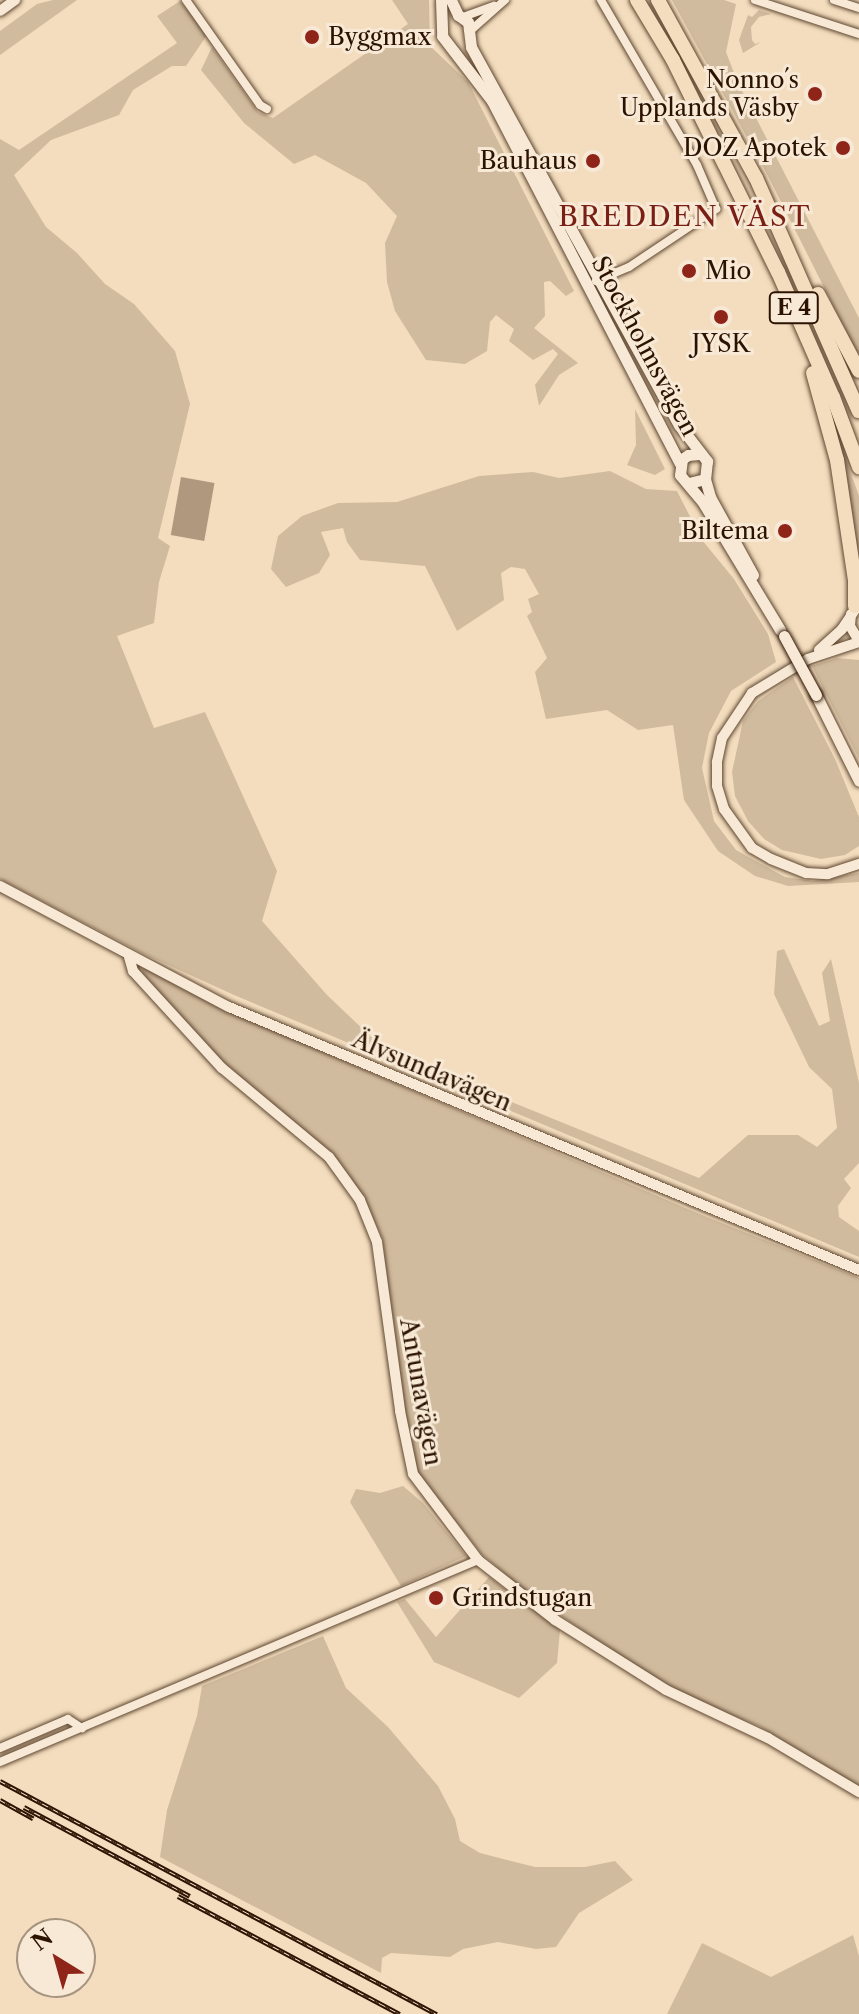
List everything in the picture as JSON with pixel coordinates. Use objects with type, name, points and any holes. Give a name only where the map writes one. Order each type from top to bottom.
[{"type":"highway","name":"E 4","points":[[637,0],[673,60],[778,272],[833,397],[859,467]]},
{"type":"highway","name":"E 4","points":[[658,0],[756,178],[859,411]]},
{"type":"highway","points":[[718,152],[822,399],[837,460],[855,581],[855,607]]},
{"type":"highway","points":[[756,178],[859,371]]},
{"type":"main road","name":"Stockholmsvägen","points":[[441,0],[442,36],[492,101],[593,282],[699,454],[709,465],[705,479],[710,497],[859,781]]},
{"type":"main road","name":"Stockholmsvägen","points":[[451,0],[470,33],[471,47],[593,282],[680,463],[680,475],[689,483],[782,633]]},
{"type":"main road","points":[[443,22],[461,16]]},
{"type":"main road","points":[[449,43],[461,43],[470,33]]},
{"type":"main road","name":"Stockholmsvägen","points":[[680,463],[688,455],[699,454]]},
{"type":"main road","points":[[689,483],[705,479]]},
{"type":"street","points":[[0,11],[15,0]]},
{"type":"street","points":[[186,0],[260,105],[267,109]]},
{"type":"street","points":[[593,282],[629,267],[716,209],[697,165],[601,0]]},
{"type":"street","points":[[755,0],[859,34]]},
{"type":"street","points":[[834,0],[859,8]]},
{"type":"street","points":[[461,16],[503,1]]},
{"type":"street","points":[[470,33],[503,1]]},
{"type":"street","points":[[808,659],[859,642],[850,626],[855,607]]},
{"type":"street","points":[[855,607],[829,643],[752,693],[735,714],[722,738],[717,786],[724,809],[736,830],[771,859],[806,873],[828,874],[856,864]]},
{"type":"street","name":"Älvsundavägen","points":[[0,886],[129,957],[229,1007],[859,1270]]},
{"type":"street","name":"Antunavägen","points":[[129,957],[133,971],[222,1068],[329,1157],[360,1200],[377,1242],[400,1411],[413,1474],[478,1560],[555,1620],[666,1690],[779,1744],[859,1792]]},
{"type":"street","points":[[0,1762],[478,1560]]},
{"type":"street","points":[[0,1748],[68,1719],[82,1728]]},
{"type":"shaded area","points":[[77,0],[0,55],[0,31],[37,4]]},
{"type":"shaded area","points":[[392,0],[429,0],[430,46],[468,82],[574,291],[566,296],[550,281],[544,282],[545,316],[534,328],[578,363],[559,375],[539,406],[535,385],[558,354],[553,349],[533,360],[509,341],[514,329],[496,315],[490,322],[487,351],[465,364],[426,360],[395,311],[387,282],[385,243],[397,216],[366,183],[315,155],[294,164],[244,123],[201,70],[212,47],[258,112],[273,118],[408,24]]},
{"type":"shaded area","points":[[672,0],[724,0],[736,4],[726,52],[738,83],[859,318],[859,357],[768,176]]},
{"type":"shaded area","points":[[180,1],[207,35],[186,66],[172,66],[133,90],[119,115],[51,140],[14,175],[46,227],[77,253],[105,284],[134,304],[175,351],[190,404],[158,538],[170,546],[159,582],[154,623],[117,636],[154,728],[205,712],[277,871],[262,921],[327,995],[386,1051],[699,1178],[748,1135],[798,1135],[817,1147],[837,1128],[832,1089],[809,1067],[774,994],[777,951],[784,949],[819,1026],[830,1021],[822,973],[831,959],[859,1083],[859,1163],[844,1179],[851,1188],[838,1206],[839,1217],[859,1231],[859,1257],[234,995],[144,954],[0,879],[0,139],[19,150],[177,43],[157,16]]},
{"type":"shaded area","points":[[759,10],[771,14],[759,17],[751,27],[752,40],[755,44],[761,42],[743,53],[739,40],[748,15],[752,17]]},
{"type":"shaded area","points":[[635,409],[665,469],[655,475],[627,465],[636,445]]},
{"type":"shaded area","points":[[838,437],[859,496],[859,572],[858,567]]},
{"type":"shaded area","points":[[610,471],[646,489],[677,491],[702,540],[734,579],[768,634],[776,662],[731,691],[709,733],[702,768],[714,821],[736,850],[785,877],[813,881],[859,873],[859,882],[788,886],[755,876],[718,851],[684,800],[673,725],[638,730],[607,710],[546,719],[535,672],[547,658],[527,616],[532,612],[528,599],[539,594],[525,569],[511,567],[501,573],[504,600],[457,631],[425,566],[360,560],[347,542],[343,528],[321,532],[330,555],[319,573],[286,587],[271,569],[278,536],[302,516],[338,503],[397,502],[479,476],[533,472],[559,478]]},
{"type":"shaded area","points":[[181,477],[214,483],[204,541],[171,535]]},
{"type":"shaded area","points":[[837,658],[859,660],[859,759],[812,666]]},
{"type":"shaded area","points":[[793,677],[835,759],[859,817],[859,846],[845,855],[821,859],[782,850],[764,839],[748,821],[735,796],[732,772],[743,721],[758,701]]},
{"type":"shaded area","points":[[143,967],[225,1010],[697,1213],[859,1278],[859,1787],[759,1726],[692,1699],[621,1656],[526,1592],[481,1553],[418,1473],[409,1438],[382,1237],[365,1200],[342,1165],[226,1066],[142,972]]},
{"type":"shaded area","points":[[403,1486],[423,1503],[466,1556],[401,1586],[350,1502],[356,1489],[380,1493]]},
{"type":"shaded area","points":[[489,1577],[560,1630],[557,1663],[519,1698],[434,1662],[397,1602],[405,1599],[436,1637]]},
{"type":"shaded area","points":[[323,1636],[346,1688],[388,1727],[438,1786],[455,1819],[460,1841],[480,1853],[535,1867],[585,1867],[615,1861],[633,1880],[579,1913],[556,1947],[536,1949],[498,1942],[463,1949],[450,1957],[391,1953],[382,1958],[381,1973],[160,1857],[167,1810],[197,1716],[202,1686]]},
{"type":"shaded area","points":[[853,1935],[859,1956],[859,2014],[667,2014],[702,1943],[771,1977]]},
{"type":"railway","points":[[0,1781],[437,2014]]},
{"type":"railway","points":[[0,1800],[33,1818]]},
{"type":"railway","points":[[24,1807],[190,1896]]},
{"type":"railway","points":[[178,1896],[400,2014]]},
{"type":"place","name":"Byggmax","points":[[312,37]]},
{"type":"place","name":"Nonno´s Upplands Väsby","points":[[815,94]]},
{"type":"place","name":"DOZ Apotek","points":[[843,148]]},
{"type":"place","name":"Bauhaus","points":[[593,161]]},
{"type":"place","name":"Mio","points":[[689,271]]},
{"type":"place","name":"JYSK","points":[[721,317]]},
{"type":"place","name":"Biltema","points":[[785,531]]},
{"type":"place","name":"Grindstugan","points":[[436,1598]]},
{"type":"district","name":"BREDDEN VÄST","points":[[685,216]]}]
